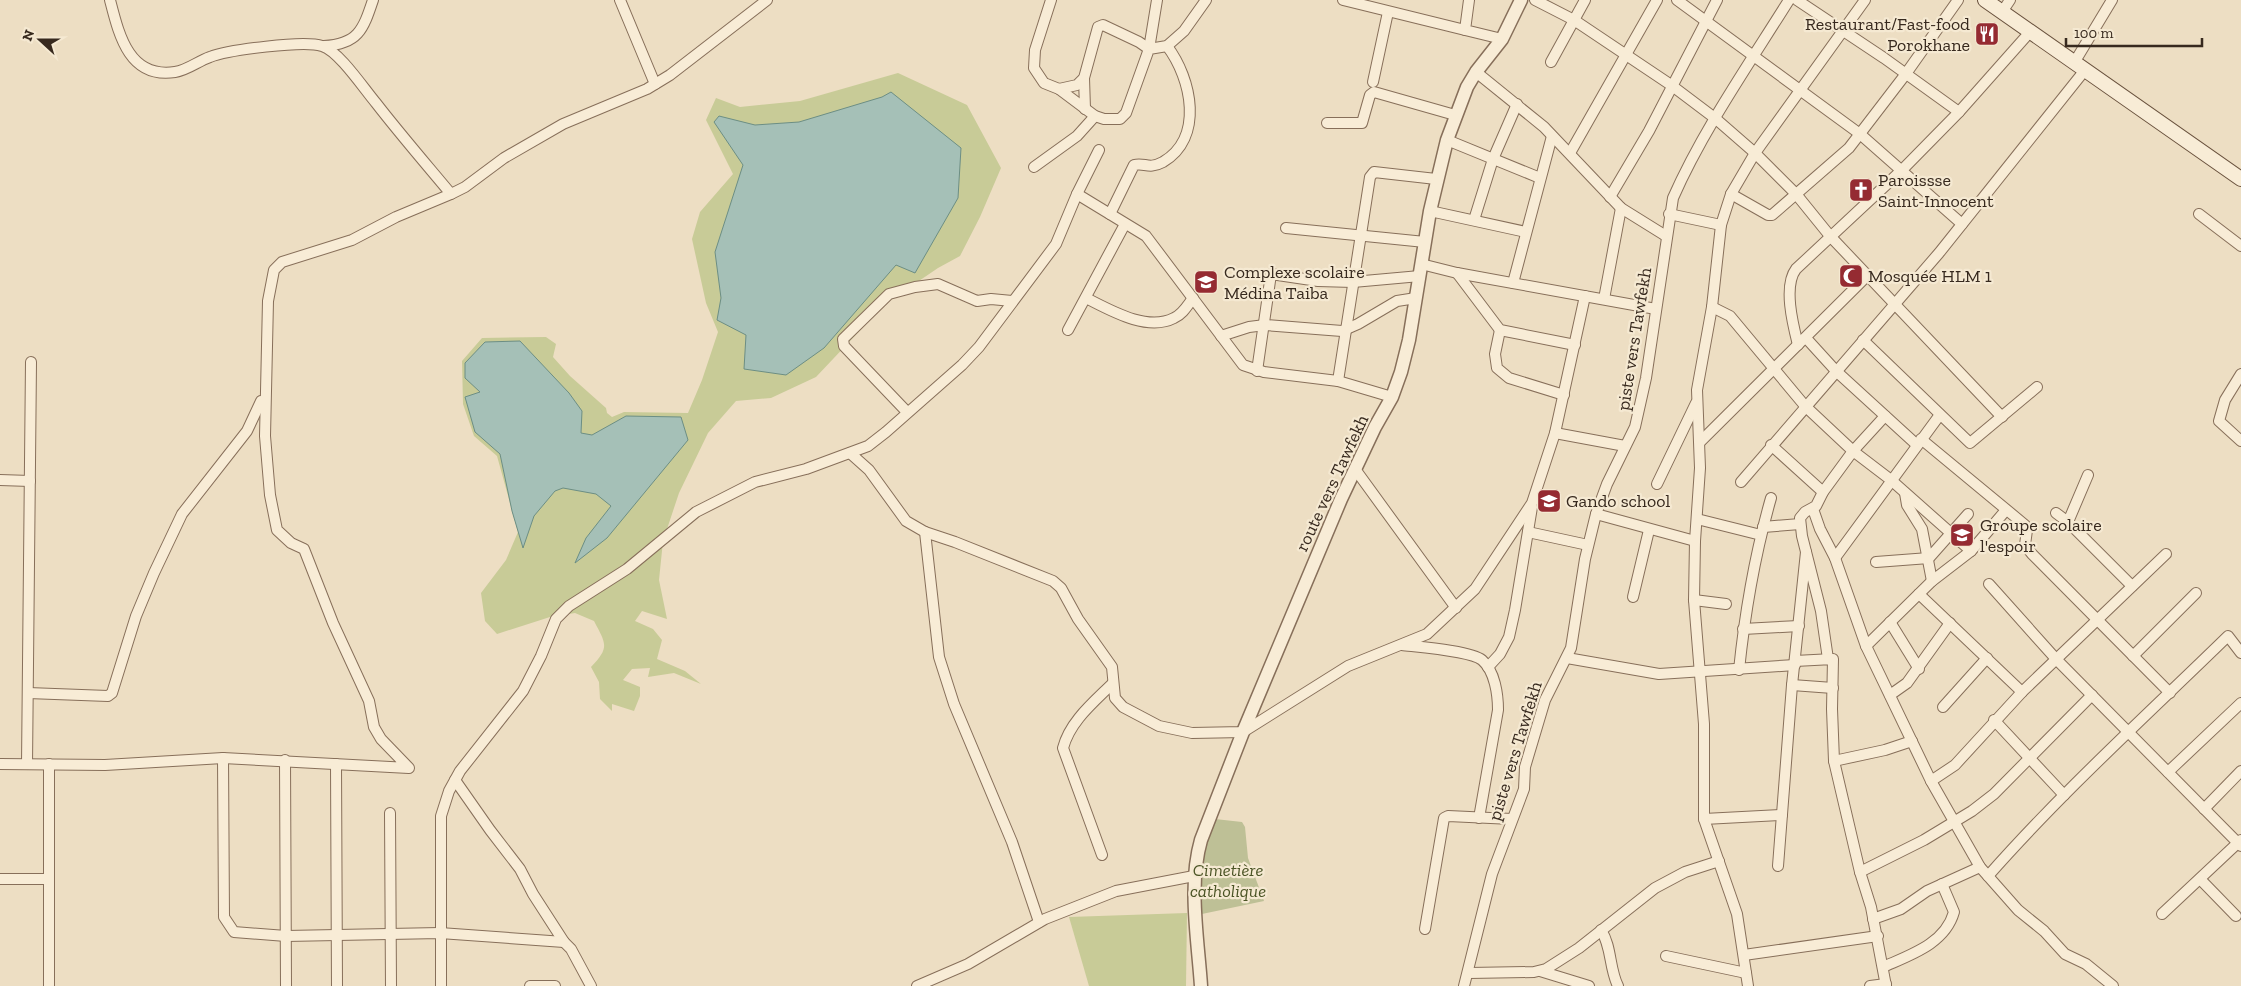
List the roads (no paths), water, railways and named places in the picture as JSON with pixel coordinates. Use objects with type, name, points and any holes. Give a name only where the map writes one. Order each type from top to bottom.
[{"type":"main road","points":[[1985,0],[2241,179]]},
{"type":"street","points":[[110,0],[126,47],[141,66],[157,72],[175,72],[201,60],[226,52],[300,44],[324,46],[348,42],[360,32],[373,0]]},
{"type":"street","points":[[620,0],[655,84]]},
{"type":"street","points":[[0,764],[105,765],[223,758],[409,768],[382,739],[374,727],[369,701],[333,623],[304,549],[290,543],[278,530],[270,494],[264,436],[268,301],[270,286],[277,266],[282,262],[352,240],[396,216],[465,187],[504,158],[563,124],[655,84],[670,75],[767,0]]},
{"type":"street","points":[[1051,0],[1035,50],[1034,68],[1044,83],[1059,89],[1095,116],[1104,119],[1120,119],[1126,113],[1149,49],[1157,0]]},
{"type":"street","points":[[1085,109],[1084,78],[1098,27],[1103,25],[1139,42],[1149,49],[1167,46],[1184,31],[1206,0]]},
{"type":"street","points":[[1343,0],[1502,38]]},
{"type":"street","points":[[1371,8],[1379,0]]},
{"type":"street","points":[[1465,30],[1469,0]]},
{"type":"street","name":"route vers Tawfekh","points":[[1201,986],[1194,876],[1201,840],[1242,732],[1355,469],[1392,397],[1407,348],[1436,179],[1456,115],[1476,72],[1502,38],[1522,0]]},
{"type":"street","points":[[1535,0],[1574,20],[1671,85],[1716,119],[1755,153],[1796,194],[1830,236],[1867,276],[2002,417]]},
{"type":"street","points":[[1551,62],[1585,0]]},
{"type":"street","points":[[1570,153],[1657,0]]},
{"type":"street","points":[[1677,0],[1800,88],[1860,134],[1962,224]]},
{"type":"street","points":[[1610,197],[1649,131],[1671,85],[1717,0]]},
{"type":"street","name":"piste vers Tawfekh","points":[[1464,986],[1469,974],[1481,911],[1524,789],[1525,767],[1545,700],[1554,679],[1567,658],[1573,639],[1577,602],[1596,514],[1639,414],[1673,198],[1682,177],[1789,0]]},
{"type":"street","points":[[1797,0],[1842,32],[1884,58],[1905,75],[1959,112]]},
{"type":"street","points":[[1748,986],[1737,914],[1704,819],[1705,757],[1694,600],[1700,442],[1697,390],[1712,307],[1721,225],[1731,194],[1755,153],[1865,0]]},
{"type":"street","points":[[1731,194],[1770,216],[1796,194],[1845,151],[1860,134],[1958,0]]},
{"type":"street","points":[[2002,12],[2010,0]]},
{"type":"street","points":[[1741,482],[1962,224],[2079,66],[2112,0]]},
{"type":"street","points":[[1373,82],[1388,12]]},
{"type":"street","points":[[2030,32],[1959,112],[1902,170],[1796,268],[1791,278],[1792,316],[1802,342],[1885,416],[2027,528],[2025,544],[2032,554],[2170,693]]},
{"type":"street","points":[[345,64],[348,42]]},
{"type":"street","points":[[324,46],[345,64],[450,194]]},
{"type":"street","points":[[1110,214],[1134,166],[1138,164],[1150,167],[1163,162],[1181,147],[1188,127],[1191,108],[1189,93],[1172,52],[1167,46]]},
{"type":"street","points":[[1476,72],[1517,104],[1552,136],[1621,208],[1666,236]]},
{"type":"street","points":[[1059,89],[1077,85],[1084,78]]},
{"type":"street","points":[[1327,123],[1362,123],[1370,95],[1374,92],[1456,115]]},
{"type":"street","points":[[1474,220],[1493,159],[1517,104]]},
{"type":"street","points":[[1034,167],[1078,136],[1095,116]]},
{"type":"street","points":[[1513,283],[1552,136]]},
{"type":"street","points":[[1447,140],[1540,178]]},
{"type":"street","points":[[441,986],[442,816],[449,791],[460,771],[523,691],[541,656],[556,619],[569,606],[627,569],[696,512],[755,482],[806,469],[872,444],[962,365],[979,347],[1056,244],[1077,194],[1099,150]]},
{"type":"street","points":[[1338,381],[1367,187],[1374,172],[1436,179]]},
{"type":"street","points":[[1077,194],[1146,236],[1243,365],[1257,371],[1338,381],[1392,397]]},
{"type":"street","points":[[1604,299],[1621,208]]},
{"type":"street","points":[[1430,210],[1526,232]]},
{"type":"street","points":[[1669,214],[1721,225]]},
{"type":"street","points":[[2199,214],[2241,246]]},
{"type":"street","points":[[1068,330],[1125,224]]},
{"type":"street","points":[[1286,228],[1425,242]]},
{"type":"street","points":[[1257,371],[1271,274],[1318,281],[1353,282],[1421,270],[1457,273],[1656,310]]},
{"type":"street","points":[[1457,273],[1500,330],[1575,344]]},
{"type":"street","points":[[1700,442],[1867,276]]},
{"type":"street","points":[[907,412],[844,346],[843,339],[889,294],[915,287],[938,284],[977,301],[991,299],[1012,301]]},
{"type":"street","points":[[1488,667],[1500,654],[1509,638],[1532,503],[1555,433],[1585,296]]},
{"type":"street","points":[[1086,298],[1114,312],[1146,322],[1158,323],[1174,318],[1182,312],[1193,298]]},
{"type":"street","points":[[1220,336],[1249,327],[1265,325],[1342,330],[1397,301],[1416,298]]},
{"type":"street","points":[[1712,307],[1730,316],[1805,406],[1852,451],[1891,480],[1971,551]]},
{"type":"street","points":[[1500,330],[1495,354],[1497,368],[1508,378],[1564,395]]},
{"type":"street","points":[[1863,340],[1939,416],[1970,443],[2037,387]]},
{"type":"street","points":[[27,764],[31,362]]},
{"type":"street","points":[[2241,374],[2225,400],[2219,421],[2241,441]]},
{"type":"street","points":[[28,693],[108,696],[112,692],[136,616],[182,514],[247,431],[255,419],[264,393]]},
{"type":"street","points":[[1657,484],[1697,402]]},
{"type":"street","points":[[1828,659],[1821,611],[1800,524],[1803,513],[1813,509],[1819,502],[1822,492],[1852,451],[1885,416]]},
{"type":"street","points":[[1835,558],[1939,416]]},
{"type":"street","points":[[1555,433],[1625,446]]},
{"type":"street","points":[[1771,445],[1822,492]]},
{"type":"street","points":[[850,453],[869,470],[906,521],[926,532],[1053,581],[1061,588],[1078,619],[1112,667],[1115,698],[1122,707],[1159,726],[1192,733],[1242,732],[1348,666],[1427,634],[1475,589],[1532,503]]},
{"type":"street","points":[[1355,469],[1456,608]]},
{"type":"street","points":[[2068,522],[2088,475]]},
{"type":"street","points":[[0,480],[30,481]]},
{"type":"street","points":[[1905,493],[1907,505],[1922,529],[1932,581]]},
{"type":"street","points":[[1739,670],[1743,629],[1762,531],[1771,498]]},
{"type":"street","points":[[1813,509],[1820,529],[1835,558],[1866,646],[1953,823],[1980,867],[2018,910],[2044,931],[2065,954],[2086,964],[2113,986]]},
{"type":"street","points":[[1866,646],[1932,581],[1971,551],[2006,510]]},
{"type":"street","points":[[2056,513],[2068,522],[2132,586]]},
{"type":"street","points":[[1596,514],[1695,541]]},
{"type":"street","points":[[1876,562],[1929,558],[1968,514]]},
{"type":"street","points":[[1697,519],[1762,531],[1800,524]]},
{"type":"street","points":[[1633,597],[1649,530]]},
{"type":"street","points":[[926,532],[939,657],[954,704],[1012,842],[1039,922]]},
{"type":"street","points":[[1528,532],[1588,545]]},
{"type":"street","points":[[1778,866],[1792,685],[1806,552]]},
{"type":"street","points":[[1931,780],[1956,765],[1994,720],[2166,554]]},
{"type":"street","points":[[1989,584],[2056,659],[2240,843],[2162,914]]},
{"type":"street","points":[[2133,656],[2196,593]]},
{"type":"street","points":[[1919,594],[2022,692]]},
{"type":"street","points":[[1694,600],[1726,604]]},
{"type":"street","points":[[1890,622],[1919,669]]},
{"type":"street","points":[[1890,695],[1907,684],[1950,623]]},
{"type":"street","points":[[1743,629],[1799,626]]},
{"type":"street","points":[[1988,876],[2029,830],[2064,795],[2228,636],[2240,651]]},
{"type":"street","points":[[1402,645],[1476,656],[1488,667],[1498,696],[1498,710],[1479,818]]},
{"type":"street","points":[[1567,658],[1659,674],[1739,670],[1750,667],[1833,659],[1834,761],[1860,872],[1878,936],[1886,985],[1870,986]]},
{"type":"street","points":[[1943,707],[1987,658]]},
{"type":"street","points":[[1102,855],[1063,748],[1065,740],[1076,721],[1114,683]]},
{"type":"street","points":[[1792,685],[1833,688]]},
{"type":"street","points":[[1860,872],[1953,823],[1994,794],[2092,695]]},
{"type":"street","points":[[2168,772],[2241,703]]},
{"type":"street","points":[[1994,720],[2064,795]]},
{"type":"street","points":[[1834,761],[1885,750],[1912,741]]},
{"type":"street","points":[[223,758],[224,918],[234,932],[286,936],[440,933],[564,942]]},
{"type":"street","points":[[285,760],[286,986]]},
{"type":"street","points":[[49,986],[50,764]]},
{"type":"street","points":[[336,764],[337,986]]},
{"type":"street","points":[[2204,809],[2241,771]]},
{"type":"street","points":[[455,780],[520,869],[533,894],[564,942],[571,948],[592,986]]},
{"type":"street","points":[[390,813],[391,986]]},
{"type":"street","points":[[1426,929],[1442,821],[1448,816],[1512,819]]},
{"type":"street","points":[[1704,819],[1782,816]]},
{"type":"street","points":[[1540,971],[1579,948],[1655,888],[1685,872],[1719,861]]},
{"type":"street","points":[[1873,919],[1901,909],[1927,891],[1980,867]]},
{"type":"street","points":[[917,986],[968,964],[1039,922],[1116,891],[1194,876]]},
{"type":"street","points":[[0,879],[49,879]]},
{"type":"street","points":[[2200,879],[2236,916]]},
{"type":"street","points":[[1883,966],[1909,955],[1941,935],[1954,912],[1942,884]]},
{"type":"street","points":[[1602,930],[1607,942],[1612,974],[1618,986]]},
{"type":"street","points":[[1744,955],[1878,936]]},
{"type":"street","points":[[1666,956],[1746,973]]},
{"type":"street","points":[[1469,974],[1540,971],[1589,986]]},
{"type":"street","points":[[530,986],[555,986]]},
{"type":"water","points":[[891,92],[961,148],[958,198],[915,273],[896,265],[824,348],[786,375],[744,369],[746,335],[717,320],[721,298],[715,252],[743,165],[714,122],[719,116],[755,125],[799,122],[882,97]]},
{"type":"water","points":[[520,341],[569,393],[582,411],[581,433],[592,435],[626,416],[681,417],[688,440],[607,538],[575,563],[586,538],[611,506],[596,494],[563,488],[555,491],[534,516],[523,548],[512,511],[500,454],[475,432],[465,397],[480,392],[465,378],[465,363],[485,342]]},
{"type":"place","name":"Restaurant/Fast-food Porokhane","points":[[1987,34]]},
{"type":"place","name":"Paroissse Saint-Innocent","points":[[1861,190]]},
{"type":"place","name":"Mosquée HLM 1","points":[[1851,276]]},
{"type":"place","name":"Complexe scolaire Médina Taiba","points":[[1206,282]]},
{"type":"place","name":"Gando school","points":[[1549,501]]},
{"type":"place","name":"Groupe scolaire l'espoir","points":[[1962,535]]},
{"type":"park label","name":"Cimetière catholique","points":[[1228,880]]}]
